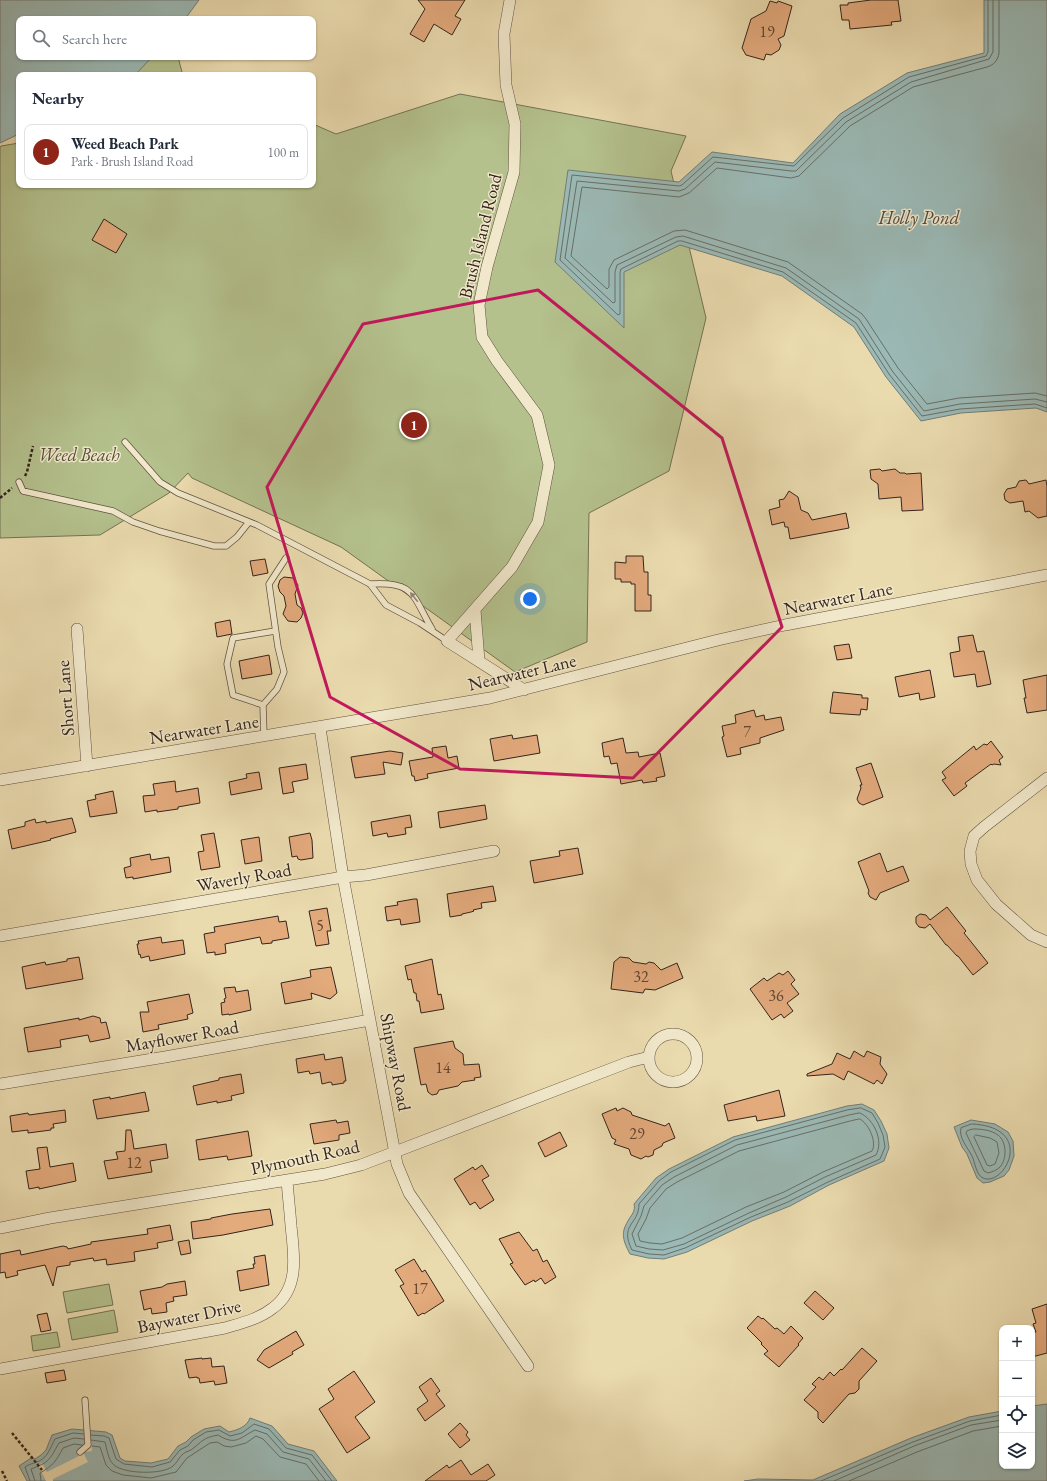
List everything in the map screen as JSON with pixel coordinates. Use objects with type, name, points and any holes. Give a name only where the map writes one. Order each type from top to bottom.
[{"type":"street","name":"Brush Island Road","points":[[447,641],[512,566],[538,522],[549,465],[536,416],[482,337],[479,305],[487,267],[514,172],[515,124],[506,85],[504,34],[510,0]]},
{"type":"street","name":"Nearwater Lane","points":[[0,780],[320,728],[490,698],[718,640],[785,625],[1047,575]]},
{"type":"street","points":[[474,610],[479,661]]},
{"type":"street","name":"Short Lane","points":[[77,629],[87,766]]},
{"type":"street","points":[[447,641],[524,690]]},
{"type":"street","name":"Shipway Road","points":[[320,728],[343,877],[395,1152],[403,1180],[409,1193],[528,1366]]},
{"type":"street","points":[[1047,778],[974,836],[970,852],[971,864],[977,880],[996,904],[1031,935],[1047,942]]},
{"type":"street","name":"Waverly Road","points":[[0,936],[343,877],[366,875],[494,851]]},
{"type":"street","name":"Mayflower Road","points":[[0,1084],[370,1020]]},
{"type":"street","points":[[674,1034],[684,1036],[691,1042],[696,1050],[697,1059],[695,1068],[689,1076],[681,1081],[672,1082],[662,1080],[655,1074],[650,1066],[649,1057],[651,1047],[657,1040],[665,1035],[674,1034]]},
{"type":"street","name":"Plymouth Road","points":[[0,1228],[50,1218],[325,1174],[361,1165],[630,1062],[649,1057]]},
{"type":"street","name":"Baywater Drive","points":[[0,1369],[225,1328],[249,1321],[273,1308],[283,1298],[294,1275],[295,1260],[286,1180]]},
{"type":"lane","points":[[125,442],[160,482],[178,493],[249,522],[370,584],[386,605],[433,630],[447,641]]},
{"type":"lane","points":[[19,482],[23,491],[113,511],[133,522],[159,531],[214,546],[226,546],[237,537],[249,522]]},
{"type":"lane","points":[[264,737],[263,704],[276,689],[284,672],[275,631],[270,584],[286,558]]},
{"type":"lane","points":[[370,584],[386,582],[398,584],[407,589],[415,596],[433,630]]},
{"type":"lane","points":[[263,704],[233,695],[227,664],[233,638],[275,631]]},
{"type":"lane","points":[[80,1452],[88,1445],[85,1400]]},
{"type":"path","points":[[12,1433],[42,1470]]},
{"type":"path","points":[[2,1471],[7,1481]]},
{"type":"highlighted area","points":[[538,290],[722,438],[782,627],[633,778],[460,769],[330,697],[267,487],[363,324]]},
{"type":"green space","points":[[142,60],[179,60],[182,72],[127,72],[135,62]]},
{"type":"green space","name":"Weed Beach","points":[[460,94],[686,136],[671,171],[706,318],[669,471],[589,513],[587,642],[515,672],[341,547],[192,478],[188,473],[169,493],[100,535],[0,538],[0,147],[16,144],[16,188],[316,188],[316,125],[336,134]]},
{"type":"green space","points":[[109,1284],[113,1305],[67,1313],[63,1292]]},
{"type":"green space","points":[[114,1310],[118,1332],[72,1340],[68,1319]]},
{"type":"green space","points":[[57,1332],[60,1347],[33,1351],[31,1336]]},
{"type":"water","points":[[0,0],[199,0],[187,16],[16,16],[16,60],[149,60],[138,72],[16,72],[16,135],[0,143]]},
{"type":"water","name":"Holly Pond","points":[[984,0],[1047,0],[1047,412],[1036,408],[961,413],[921,421],[886,377],[854,327],[782,276],[680,245],[624,272],[624,328],[555,262],[568,170],[679,182],[712,152],[793,163],[840,114],[907,73],[984,53]]},
{"type":"water","points":[[862,1104],[874,1110],[887,1134],[889,1148],[884,1161],[829,1185],[790,1206],[752,1221],[687,1252],[664,1259],[648,1258],[630,1254],[623,1234],[625,1226],[634,1212],[634,1204],[656,1178],[669,1169],[733,1137],[847,1106]]},
{"type":"water","points":[[971,1120],[995,1124],[1008,1132],[1013,1141],[1014,1156],[1009,1170],[1004,1176],[990,1182],[983,1183],[977,1178],[954,1127]]},
{"type":"water","points":[[1047,1404],[1047,1481],[744,1481],[758,1479],[813,1480],[911,1438],[969,1417],[999,1412],[999,1469],[1035,1469],[1035,1406]]},
{"type":"water","points":[[250,1418],[272,1426],[288,1444],[314,1451],[337,1481],[27,1481],[19,1466],[31,1458],[35,1459],[41,1455],[46,1450],[52,1435],[72,1429],[106,1432],[112,1435],[120,1458],[125,1461],[151,1463],[168,1459],[178,1446],[204,1429],[220,1426],[229,1432],[247,1424]]},
{"type":"pier","points":[[84,1428],[90,1428],[92,1451],[86,1452],[86,1450],[83,1452],[88,1462],[53,1479],[53,1481],[46,1481],[38,1465],[42,1463],[47,1472],[79,1456],[77,1451],[85,1443]]},
{"type":"building","points":[[418,0],[465,0],[455,16],[461,19],[452,35],[434,24],[424,42],[410,34],[425,9]]},
{"type":"building","points":[[871,0],[898,0],[901,21],[891,22],[892,25],[850,29],[849,20],[842,20],[840,5],[848,5],[848,3]]},
{"type":"building","points":[[770,1],[777,3],[778,1],[792,6],[784,36],[778,39],[781,45],[779,50],[771,55],[766,54],[764,60],[746,55],[742,48],[751,19],[766,11]]},
{"type":"building","points":[[104,219],[127,234],[116,253],[92,240]]},
{"type":"building","points":[[880,469],[882,471],[895,469],[900,473],[906,474],[921,473],[923,510],[902,511],[901,497],[879,499],[878,484],[871,479],[870,470]]},
{"type":"building","points":[[1026,480],[1029,484],[1046,480],[1047,516],[1038,518],[1029,511],[1025,512],[1023,501],[1010,503],[1005,500],[1004,494],[1007,489],[1016,487],[1019,481]]},
{"type":"building","points":[[789,491],[798,497],[801,510],[808,513],[812,520],[846,513],[849,528],[790,539],[788,527],[785,527],[784,522],[772,525],[769,510],[780,507],[779,500],[784,499]]},
{"type":"building","points":[[626,556],[643,556],[644,572],[648,572],[648,595],[651,595],[651,611],[635,611],[635,584],[631,584],[631,582],[621,582],[621,579],[615,579],[615,562],[626,563]]},
{"type":"building","points":[[265,559],[268,573],[253,576],[250,561]]},
{"type":"building","points":[[284,577],[293,578],[298,585],[295,594],[297,605],[301,608],[303,613],[297,622],[288,621],[283,614],[286,606],[284,596],[280,592],[278,586],[280,580]]},
{"type":"building","points":[[230,620],[232,634],[217,637],[215,623]]},
{"type":"building","points":[[973,635],[977,652],[984,651],[991,684],[977,687],[975,674],[954,677],[950,653],[960,651],[958,637]]},
{"type":"building","points":[[849,644],[852,658],[837,660],[834,646]]},
{"type":"building","points":[[269,655],[272,674],[242,679],[239,661]]},
{"type":"building","points":[[930,670],[935,697],[920,700],[919,693],[899,697],[895,677]]},
{"type":"building","points":[[1047,675],[1047,710],[1027,713],[1023,680]]},
{"type":"building","points":[[833,692],[862,695],[862,698],[868,698],[867,710],[861,709],[860,715],[830,713]]},
{"type":"building","points":[[754,710],[756,717],[764,715],[765,720],[781,717],[784,730],[760,738],[760,743],[740,748],[741,754],[727,757],[722,737],[724,736],[722,726],[736,723],[735,715]]},
{"type":"building","points":[[512,735],[513,739],[537,735],[540,753],[494,761],[490,739]]},
{"type":"building","points":[[623,738],[626,753],[638,752],[639,757],[660,753],[665,776],[656,778],[657,781],[643,783],[642,780],[621,784],[617,763],[611,764],[609,756],[604,757],[602,743]]},
{"type":"building","points":[[991,741],[1003,757],[999,760],[1001,765],[991,764],[965,783],[967,786],[954,796],[942,780],[946,778],[942,772],[974,746],[976,750],[984,744],[987,745]]},
{"type":"building","points":[[446,746],[448,758],[457,756],[459,768],[427,774],[428,778],[415,781],[414,776],[412,776],[409,761],[433,757],[432,748]]},
{"type":"building","points":[[390,751],[403,753],[401,765],[383,762],[385,774],[355,778],[351,757]]},
{"type":"building","points":[[871,763],[883,797],[863,805],[859,803],[857,799],[861,788],[860,785],[862,785],[856,768]]},
{"type":"building","points":[[306,764],[308,779],[292,782],[294,792],[283,794],[279,768]]},
{"type":"building","points":[[259,772],[262,789],[231,795],[229,782],[247,778],[246,774]]},
{"type":"building","points":[[175,781],[176,792],[198,788],[200,803],[178,807],[178,809],[145,812],[143,796],[155,795],[153,784]]},
{"type":"building","points":[[113,791],[117,813],[90,817],[87,801],[96,799],[95,795]]},
{"type":"building","points":[[485,805],[487,819],[440,828],[438,812]]},
{"type":"building","points":[[410,815],[412,827],[405,828],[406,834],[388,837],[387,833],[373,836],[371,822]]},
{"type":"building","points":[[72,818],[76,832],[50,839],[51,840],[12,849],[8,830],[25,826],[25,822],[35,819],[36,823],[46,821],[46,823]]},
{"type":"building","points":[[214,833],[220,867],[201,870],[198,852],[204,851],[201,835]]},
{"type":"building","points":[[310,833],[313,858],[301,860],[298,859],[297,856],[292,857],[289,837]]},
{"type":"building","points":[[259,837],[262,861],[245,864],[241,840]]},
{"type":"building","points":[[578,848],[583,874],[534,883],[530,861],[560,856],[559,851]]},
{"type":"building","points":[[880,853],[887,872],[903,866],[909,881],[880,893],[876,900],[870,897],[868,893],[869,891],[858,862]]},
{"type":"building","points":[[150,854],[151,860],[169,857],[171,872],[133,879],[133,877],[126,878],[124,868],[131,866],[130,858]]},
{"type":"building","points":[[493,886],[496,901],[481,903],[482,908],[462,915],[450,917],[447,894]]},
{"type":"building","points":[[417,899],[420,922],[401,925],[400,919],[387,921],[385,907],[398,905],[397,902]]},
{"type":"building","points":[[947,907],[966,931],[964,933],[988,963],[973,975],[958,956],[946,945],[930,924],[925,928],[919,927],[916,923],[916,917],[920,914],[926,915],[930,920]]},
{"type":"building","points":[[327,908],[331,931],[327,931],[329,944],[316,946],[309,911]]},
{"type":"building","points":[[278,916],[279,922],[286,921],[289,938],[262,944],[260,937],[225,944],[226,953],[215,955],[215,952],[207,953],[204,934],[215,932],[214,927]]},
{"type":"building","points":[[161,937],[162,943],[183,940],[185,954],[150,961],[149,956],[141,958],[137,944],[139,944],[138,941]]},
{"type":"building","points":[[79,957],[83,979],[26,989],[22,967],[45,962],[46,965]]},
{"type":"building","points":[[620,957],[629,958],[633,962],[646,964],[649,962],[654,963],[661,970],[677,963],[683,978],[655,990],[645,989],[643,993],[611,989],[614,962]]},
{"type":"building","points":[[432,959],[438,995],[441,994],[444,1009],[421,1013],[419,1001],[417,1001],[416,993],[414,993],[411,979],[408,980],[405,966]]},
{"type":"building","points":[[331,967],[337,993],[330,999],[311,993],[312,999],[285,1004],[281,983],[311,977],[310,970]]},
{"type":"building","points":[[788,971],[795,980],[791,984],[799,994],[787,1003],[793,1011],[784,1018],[781,1014],[772,1020],[750,989],[764,978],[767,981],[779,973],[783,975]]},
{"type":"building","points":[[235,987],[236,992],[248,990],[251,1010],[222,1015],[221,1003],[225,1002],[224,999],[226,998],[224,988]]},
{"type":"building","points":[[189,994],[193,1013],[187,1015],[188,1019],[158,1025],[159,1029],[143,1032],[140,1012],[149,1012],[147,1002]]},
{"type":"building","points":[[93,1016],[100,1018],[101,1023],[106,1022],[110,1038],[90,1042],[88,1035],[60,1040],[61,1047],[28,1052],[24,1028],[79,1018],[79,1020]]},
{"type":"building","points":[[453,1041],[455,1048],[463,1054],[464,1065],[479,1064],[481,1077],[474,1078],[475,1080],[462,1082],[458,1086],[439,1090],[437,1094],[432,1095],[428,1092],[426,1084],[421,1085],[414,1048]]},
{"type":"building","points":[[854,1051],[864,1057],[867,1051],[881,1057],[880,1064],[887,1074],[882,1084],[877,1080],[874,1084],[848,1071],[844,1080],[833,1074],[807,1076],[807,1074],[832,1064],[837,1053],[850,1059]]},
{"type":"building","points":[[324,1054],[325,1060],[342,1057],[346,1081],[344,1081],[344,1083],[332,1085],[330,1082],[322,1084],[320,1072],[310,1074],[309,1071],[298,1073],[296,1059]]},
{"type":"building","points":[[241,1074],[244,1093],[231,1096],[232,1100],[197,1105],[193,1086],[219,1080],[219,1078]]},
{"type":"building","points":[[779,1090],[785,1116],[757,1121],[756,1116],[728,1121],[724,1105]]},
{"type":"building","points":[[145,1092],[149,1111],[97,1119],[93,1100],[110,1097],[110,1099]]},
{"type":"building","points":[[616,1108],[617,1111],[623,1108],[631,1112],[632,1115],[665,1126],[669,1123],[675,1138],[663,1143],[662,1146],[654,1150],[653,1155],[648,1157],[646,1156],[641,1159],[631,1155],[629,1149],[614,1144],[616,1140],[612,1138],[602,1114]]},
{"type":"building","points":[[65,1110],[66,1122],[53,1124],[54,1128],[51,1128],[51,1130],[28,1133],[28,1130],[12,1132],[10,1116]]},
{"type":"building","points":[[336,1120],[337,1123],[348,1121],[350,1133],[339,1135],[339,1140],[314,1144],[310,1124]]},
{"type":"building","points":[[126,1130],[131,1130],[134,1149],[166,1144],[168,1158],[150,1161],[152,1172],[108,1179],[104,1161],[118,1159],[116,1152],[125,1151]]},
{"type":"building","points":[[248,1131],[252,1156],[228,1160],[227,1156],[199,1160],[196,1140]]},
{"type":"building","points":[[560,1132],[567,1146],[545,1157],[538,1143]]},
{"type":"building","points":[[47,1147],[50,1167],[73,1163],[76,1181],[39,1189],[39,1187],[29,1189],[26,1171],[40,1169],[37,1148]]},
{"type":"building","points":[[482,1165],[489,1176],[482,1180],[494,1200],[480,1209],[475,1202],[470,1205],[454,1179],[473,1167],[475,1170]]},
{"type":"building","points":[[270,1209],[273,1225],[223,1235],[193,1239],[191,1222],[232,1214]]},
{"type":"building","points":[[170,1225],[173,1240],[157,1243],[158,1248],[134,1252],[135,1261],[107,1265],[106,1259],[94,1261],[93,1258],[70,1262],[70,1265],[57,1267],[53,1286],[45,1265],[17,1271],[18,1275],[6,1278],[5,1272],[0,1273],[0,1254],[20,1250],[21,1255],[63,1246],[67,1247],[68,1249],[91,1244],[91,1242],[148,1234],[147,1229]]},
{"type":"building","points":[[519,1232],[533,1251],[537,1249],[543,1262],[547,1260],[556,1277],[545,1284],[541,1278],[535,1282],[534,1280],[525,1285],[510,1264],[513,1263],[499,1239]]},
{"type":"building","points":[[189,1240],[191,1253],[181,1255],[178,1242]]},
{"type":"building","points":[[265,1255],[269,1285],[240,1291],[237,1271],[254,1268],[254,1257]]},
{"type":"building","points":[[414,1259],[422,1272],[425,1270],[444,1301],[424,1314],[423,1313],[418,1316],[400,1286],[404,1284],[395,1270]]},
{"type":"building","points":[[185,1281],[187,1295],[173,1297],[174,1301],[166,1303],[167,1312],[152,1314],[151,1308],[144,1310],[140,1291]]},
{"type":"building","points":[[815,1291],[834,1308],[823,1320],[804,1303]]},
{"type":"building","points":[[1047,1304],[1047,1353],[1035,1356],[1036,1332],[1035,1325],[1033,1324],[1036,1323],[1032,1309]]},
{"type":"building","points":[[47,1313],[51,1330],[41,1332],[37,1315]]},
{"type":"building","points":[[758,1316],[762,1319],[763,1318],[775,1329],[777,1328],[784,1334],[791,1326],[803,1338],[798,1344],[799,1345],[779,1367],[764,1354],[768,1351],[747,1328]]},
{"type":"building","points":[[296,1331],[304,1345],[292,1352],[293,1354],[269,1368],[257,1360],[264,1350]]},
{"type":"building","points":[[862,1348],[877,1361],[859,1381],[859,1389],[855,1393],[849,1394],[823,1423],[818,1418],[818,1412],[804,1400],[816,1387],[812,1384],[819,1377],[823,1380],[830,1372],[834,1376],[841,1369],[842,1370]]},
{"type":"building","points":[[211,1358],[212,1367],[224,1366],[227,1383],[215,1385],[214,1381],[200,1383],[199,1378],[197,1377],[189,1378],[185,1360]]},
{"type":"building","points":[[64,1370],[66,1380],[47,1383],[45,1373]]},
{"type":"building","points":[[354,1371],[375,1402],[355,1417],[370,1438],[347,1453],[319,1409],[334,1399],[328,1389]]},
{"type":"building","points":[[431,1378],[440,1391],[436,1394],[445,1406],[425,1421],[417,1409],[428,1401],[419,1387]]},
{"type":"building","points":[[460,1423],[468,1432],[466,1435],[470,1440],[460,1448],[448,1434]]},
{"type":"building","points":[[461,1460],[471,1475],[488,1464],[495,1475],[486,1481],[425,1481],[447,1465],[449,1468]]},
{"type":"place","name":"Weed Beach Park","points":[[414,425]]}]
